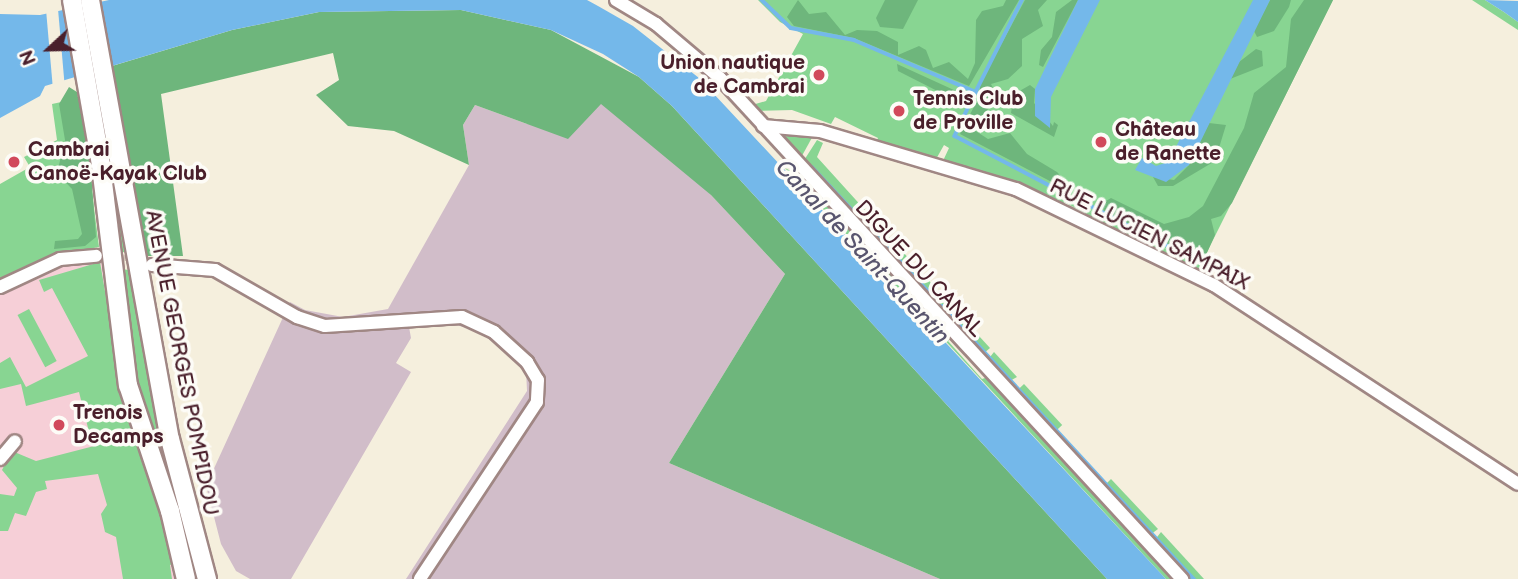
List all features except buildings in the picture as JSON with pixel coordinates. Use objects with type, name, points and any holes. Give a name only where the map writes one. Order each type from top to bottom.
[{"type":"main road","name":"AVENUE GEORGES POMPIDOU","points":[[72,0],[100,158],[128,384],[170,510],[186,579]]},
{"type":"main road","name":"AVENUE GEORGES POMPIDOU","points":[[90,0],[176,471],[207,579]]},
{"type":"street","name":"DIGUE DU CANAL","points":[[616,0],[680,43],[763,126],[1182,579]]},
{"type":"street","name":"RUE LUCIEN SAMPAIX","points":[[763,126],[814,129],[1016,189],[1213,285],[1518,484]]},
{"type":"street","points":[[0,287],[60,259],[96,256]]},
{"type":"street","points":[[152,265],[215,270],[297,317],[325,326],[350,327],[440,315],[470,319],[494,331],[527,362],[537,376],[539,397],[420,579]]},
{"type":"street","points":[[0,459],[9,443],[15,441]]},
{"type":"shaded area","points":[[595,83],[626,104],[785,274],[669,463],[940,579],[406,579],[527,391],[526,370],[498,342],[481,332],[449,323],[409,327],[411,338],[396,363],[411,372],[291,579],[250,579],[236,571],[221,544],[206,486],[290,302],[305,310],[343,317],[388,309],[469,165],[463,125],[475,105],[527,124]]},
{"type":"shaded area","points":[[96,256],[116,261],[189,579],[0,579],[0,287],[45,264]]},
{"type":"green space","points":[[758,0],[1333,0],[1197,272],[1064,202],[1062,206],[942,163],[949,148],[944,145],[935,161],[875,145],[878,138],[835,117],[831,124],[792,110],[757,111],[752,105],[766,101],[803,34],[780,22]]},
{"type":"green space","points":[[798,0],[809,14],[826,12],[845,35],[857,30],[877,31],[898,42],[898,55],[919,46],[926,50],[933,68],[949,62],[968,79],[975,63],[976,20],[982,11],[1003,6],[1006,0],[1019,0],[969,86],[854,38],[794,26],[787,17]]},
{"type":"green space","points":[[885,0],[918,0],[903,29],[880,27],[876,18]]},
{"type":"green space","points":[[1025,0],[1047,0],[1038,10],[1043,26],[1022,39],[1022,66],[1008,79],[991,84],[998,98],[971,128],[988,139],[1010,133],[1027,154],[1057,172],[1069,185],[1067,190],[960,134],[980,95],[980,84]]},
{"type":"green space","points":[[1072,0],[1078,0],[1043,67],[1039,65],[1041,50],[1052,37],[1056,12]]},
{"type":"green space","points":[[1270,0],[1291,0],[1274,31],[1257,37],[1254,31]]},
{"type":"green space","points":[[1304,0],[1333,0],[1232,203],[1221,216],[1211,219],[1215,235],[1206,255],[1197,259],[1103,210],[1101,204],[1111,198],[1164,224],[1189,217],[1203,206],[1244,128],[1254,93],[1286,67],[1291,19]]},
{"type":"green space","points":[[1472,0],[1485,0],[1504,12],[1518,22],[1518,30]]},
{"type":"green space","points":[[461,10],[551,30],[639,77],[672,106],[1107,579],[940,579],[669,463],[785,274],[711,195],[601,104],[568,139],[475,105],[463,125],[469,165],[394,131],[348,126],[316,95],[339,80],[333,53],[161,94],[183,256],[147,256],[112,66],[232,30],[319,12]]},
{"type":"green space","points":[[1256,49],[1262,51],[1263,66],[1230,79],[1239,62]]},
{"type":"green space","points":[[897,64],[967,96],[963,104],[898,71]]},
{"type":"green space","points":[[1030,85],[1035,89],[1034,103],[1053,126],[1054,122],[1058,125],[1054,137],[1011,113],[1014,94]]},
{"type":"green space","points":[[69,87],[77,92],[90,159],[96,237],[85,246],[54,249],[55,241],[78,239],[82,234],[72,189],[57,173],[65,140],[59,104]]},
{"type":"green space","points":[[80,98],[99,247],[48,256],[0,282],[0,184],[30,167],[24,157],[57,140],[52,104]]},
{"type":"green space","points":[[1209,123],[1226,125],[1215,161],[1173,186],[1158,186],[1153,177],[1174,180],[1189,165]]},
{"type":"green space","points":[[814,134],[798,163],[781,136]]},
{"type":"green space","points":[[817,140],[823,143],[817,157],[941,294],[926,295],[801,165]]},
{"type":"green space","points":[[110,147],[129,253],[117,251],[105,148]]},
{"type":"green space","points":[[785,168],[797,174],[951,338],[948,341],[982,379],[988,377],[1175,579],[1166,579]]},
{"type":"green space","points":[[100,262],[119,373],[160,499],[175,563],[170,565],[172,579],[123,579],[116,537],[105,532],[101,514],[107,505],[98,474],[45,481],[47,489],[36,492],[26,516],[15,513],[8,531],[0,531],[0,494],[14,496],[17,488],[2,470],[12,451],[36,461],[102,444],[99,433],[90,436],[79,392],[26,406],[21,384],[0,389],[0,363],[10,357],[26,387],[88,356],[52,288],[44,292],[39,280]]},
{"type":"green space","points":[[119,268],[132,271],[172,489],[136,379]]},
{"type":"green space","points":[[938,299],[946,300],[990,348],[983,354],[934,302]]},
{"type":"green space","points":[[29,309],[57,361],[45,367],[18,315]]},
{"type":"green space","points":[[994,352],[1017,377],[1008,382],[986,362]]},
{"type":"green space","points":[[1024,384],[1062,425],[1054,432],[1016,392]]},
{"type":"green space","points":[[1111,479],[1158,529],[1150,535],[1103,487]]},
{"type":"green space","points":[[1161,532],[1204,579],[1186,579],[1154,541]]},
{"type":"water","points":[[109,0],[587,0],[598,6],[633,26],[699,78],[1166,579],[1107,579],[672,106],[639,77],[603,54],[551,30],[461,10],[319,12],[232,30],[45,86],[40,96],[0,118],[0,14],[40,15]]},
{"type":"water","points":[[1078,0],[1100,0],[1051,97],[1050,128],[1035,116],[1035,89]]},
{"type":"water","points":[[1253,0],[1270,0],[1189,165],[1166,182],[1135,170],[1142,158],[1156,166],[1168,162]]},
{"type":"water","points":[[1485,0],[1518,1],[1518,22],[1504,12]]},
{"type":"pier","points":[[58,9],[65,84],[53,85],[46,10]]},
{"type":"waterway","points":[[762,0],[791,28],[854,40],[976,92],[955,136],[1064,193]]},
{"type":"waterway","points":[[976,91],[1022,0]]},
{"type":"waterway","name":"Canal de Saint-Quentin","points":[[812,167],[929,292]]},
{"type":"waterway","points":[[1083,202],[1195,260]]},
{"type":"waterway","name":"Canal de Saint-Quentin","points":[[942,306],[1194,579]]},
{"type":"tunnel","points":[[96,256],[144,264]]},
{"type":"place","name":"Union nautique de Cambrai","points":[[819,75]]},
{"type":"place","name":"Tennis Club de Proville","points":[[899,111]]},
{"type":"place","name":"Château de Ranette","points":[[1101,142]]},
{"type":"place","name":"Cambrai Canoë-Kayak Club","points":[[14,162]]},
{"type":"place","name":"Trenois Decamps","points":[[59,425]]}]
